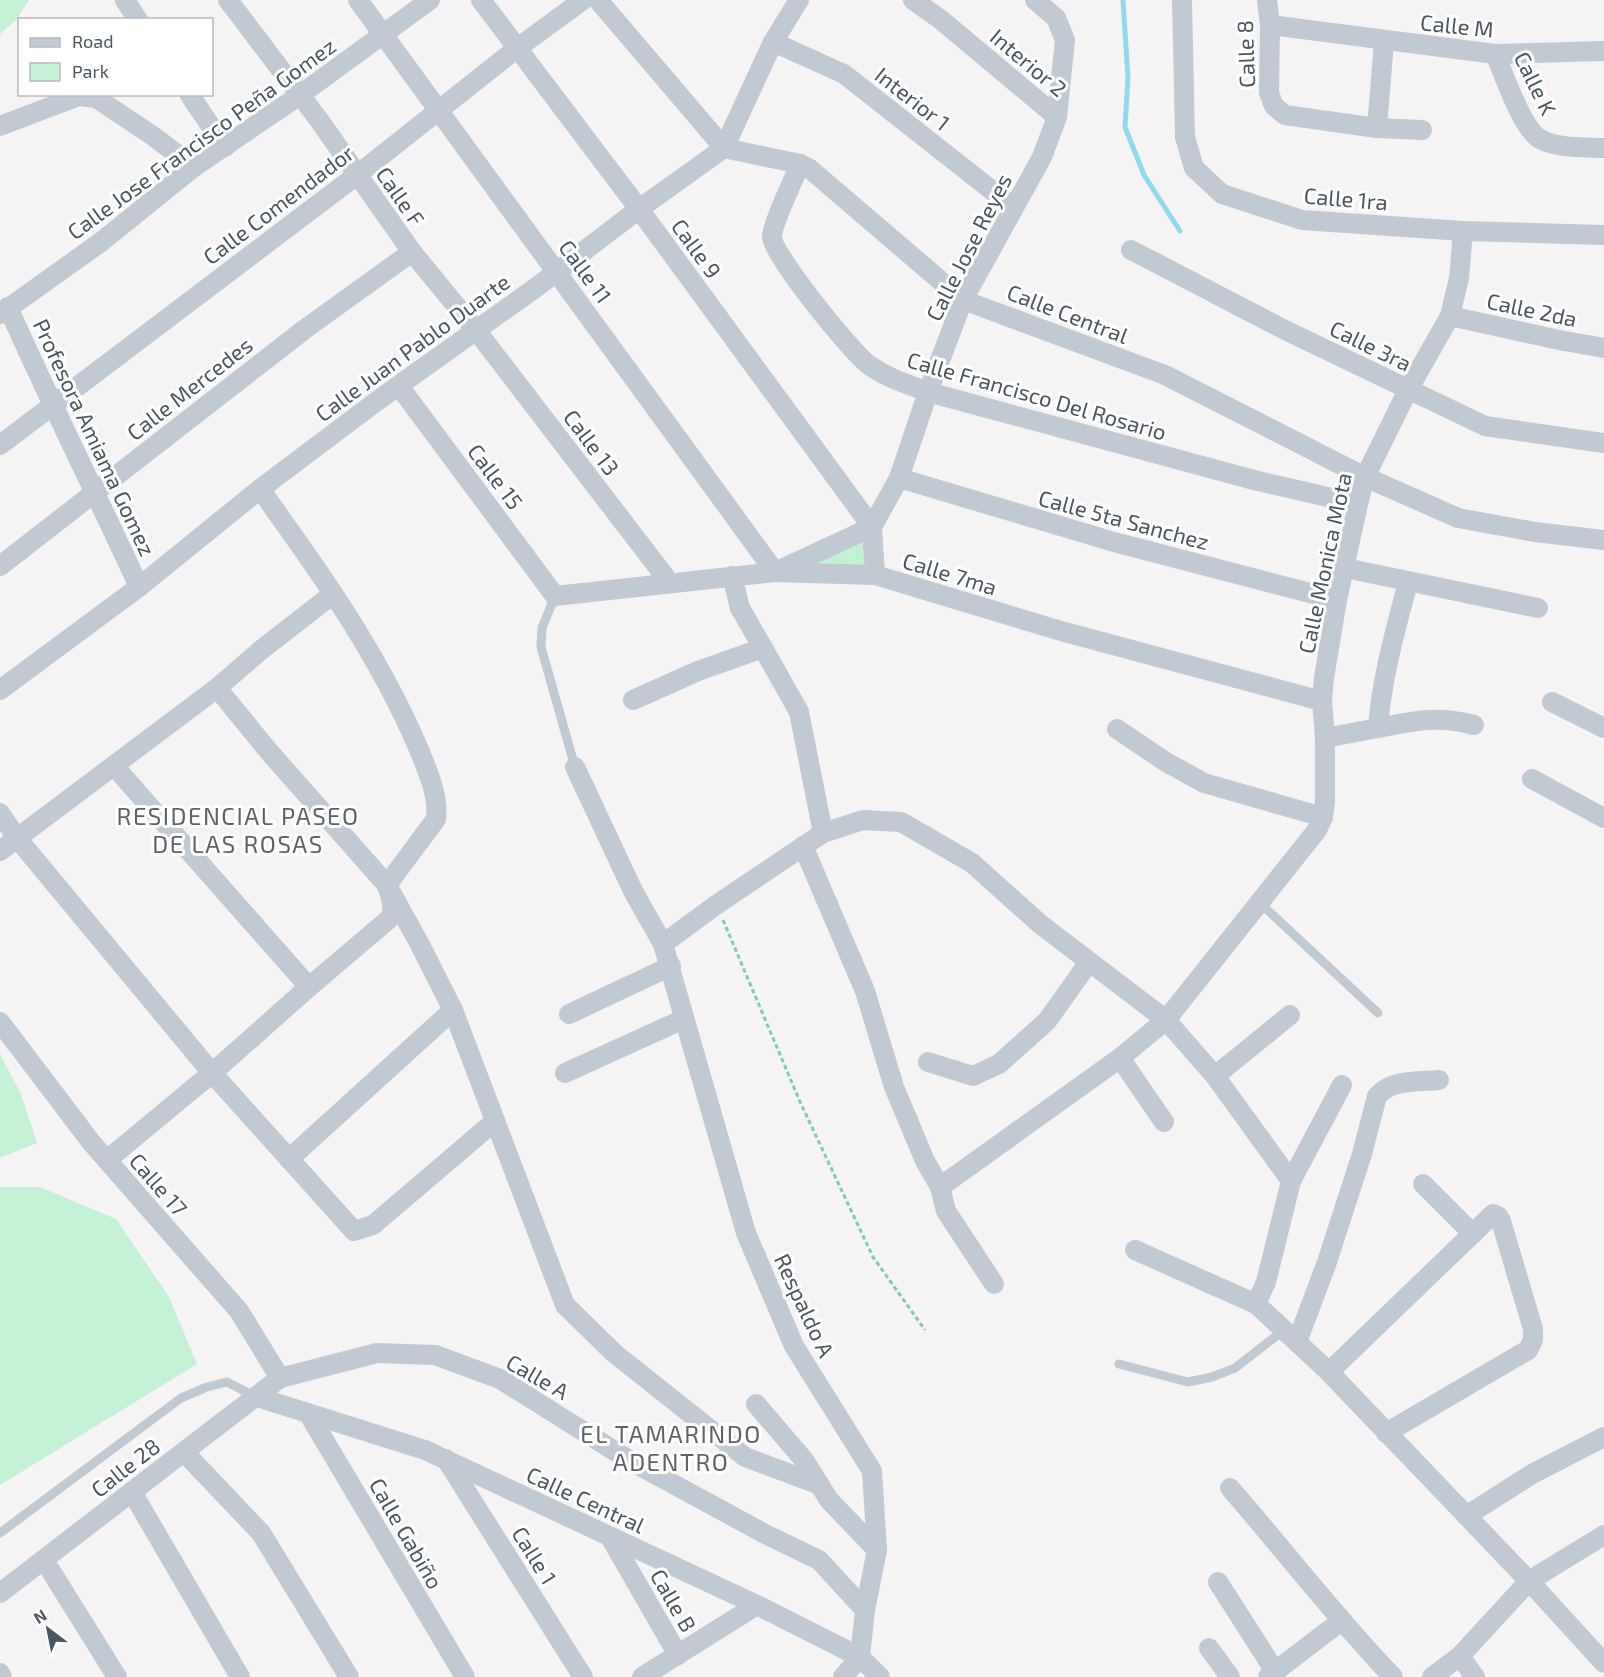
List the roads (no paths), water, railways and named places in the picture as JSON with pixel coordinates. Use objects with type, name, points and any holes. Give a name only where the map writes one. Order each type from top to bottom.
[{"type":"street","points":[[125,0],[137,18]]},
{"type":"street","name":"Calle F","points":[[228,0],[300,95],[411,252],[476,330]]},
{"type":"street","name":"Calle 11","points":[[357,0],[775,572]]},
{"type":"street","name":"Calle Jose Francisco Peña Gomez","points":[[4,311],[101,242],[194,167],[300,95],[430,0]]},
{"type":"street","name":"Calle 9","points":[[481,0],[639,209],[872,527]]},
{"type":"street","name":"Calle Comendador","points":[[0,445],[357,175],[516,49],[583,0]]},
{"type":"street","points":[[598,0],[724,148]]},
{"type":"street","name":"Calle Juan Pablo Duarte","points":[[0,690],[139,587],[260,489],[724,148],[773,42],[799,0]]},
{"type":"street","name":"Interior 2","points":[[913,0],[940,19],[1057,117]]},
{"type":"street","name":"Calle Jose Reyes","points":[[872,527],[899,478],[928,392],[963,300],[1042,157],[1057,117],[1065,40],[1056,18],[1035,0]]},
{"type":"street","name":"Calle 1ra","points":[[1182,0],[1185,137],[1194,168],[1222,194],[1302,220],[1463,231],[1604,235]]},
{"type":"street","name":"Calle 8","points":[[1267,0],[1270,25],[1269,93],[1274,106],[1285,115],[1377,128]]},
{"type":"street","name":"Calle M","points":[[1270,25],[1495,54],[1604,51]]},
{"type":"street","points":[[1384,41],[1377,128],[1422,130]]},
{"type":"street","name":"Interior 1","points":[[773,42],[844,74],[1013,207]]},
{"type":"street","name":"Calle K","points":[[1495,54],[1526,126],[1540,139],[1565,147],[1604,148]]},
{"type":"street","points":[[0,126],[79,96],[88,96],[96,98],[153,136],[194,167]]},
{"type":"street","points":[[190,96],[225,147]]},
{"type":"street","name":"Calle Central","points":[[724,148],[810,168],[963,300],[1165,375],[1365,477],[1458,518],[1535,532],[1604,540]]},
{"type":"street","name":"Calle Francisco Del Rosario","points":[[800,164],[773,231],[773,244],[809,296],[847,344],[867,364],[888,378],[928,392],[1254,480],[1358,504]]},
{"type":"street","name":"Calle Monica Mota","points":[[1323,817],[1326,738],[1322,701],[1337,600],[1358,504],[1365,477],[1408,390],[1450,316],[1459,278],[1463,231]]},
{"type":"street","name":"Calle 3ra","points":[[1131,250],[1285,330],[1485,426],[1604,443]]},
{"type":"street","name":"Calle Mercedes","points":[[0,566],[305,329],[411,252]]},
{"type":"street","name":"Profesora Amiama Gomez","points":[[4,311],[95,491],[139,587]]},
{"type":"street","name":"Calle 2da","points":[[1450,316],[1604,348]]},
{"type":"street","name":"Calle 13","points":[[476,330],[670,583]]},
{"type":"street","name":"Calle 15","points":[[399,386],[555,596]]},
{"type":"street","name":"Calle 5ta Sanchez","points":[[899,478],[1114,542],[1337,600]]},
{"type":"street","points":[[260,489],[360,635],[389,686],[425,765],[437,806],[436,819],[387,885]]},
{"type":"street","points":[[775,572],[872,527],[876,574]]},
{"type":"street","points":[[1345,568],[1538,608]]},
{"type":"street","name":"Calle 7ma","points":[[555,596],[775,572],[876,574],[1061,631],[1322,701]]},
{"type":"street","points":[[732,576],[741,608],[799,712],[823,833]]},
{"type":"street","points":[[1378,728],[1383,682],[1408,582]]},
{"type":"street","points":[[0,851],[217,688],[261,650],[333,594]]},
{"type":"street","points":[[633,700],[698,671],[763,648]]},
{"type":"street","points":[[217,688],[271,754],[387,885],[453,1010],[565,1305],[614,1353],[745,1457],[820,1485]]},
{"type":"street","points":[[1552,702],[1604,728]]},
{"type":"street","points":[[1326,738],[1414,721],[1452,719],[1474,725]]},
{"type":"street","points":[[940,1187],[1120,1058],[1166,1020],[1317,830],[1323,817],[1204,783],[1166,762],[1117,729]]},
{"type":"street","points":[[114,766],[309,987]]},
{"type":"street","name":"Respaldo A","points":[[575,767],[633,891],[663,944],[746,1233],[794,1346],[872,1471],[877,1550],[864,1610],[860,1657]]},
{"type":"street","points":[[1533,779],[1604,818]]},
{"type":"street","points":[[0,813],[17,838],[212,1073],[354,1231],[373,1226],[495,1121]]},
{"type":"street","points":[[663,944],[823,833],[863,820],[901,822],[972,863],[1040,924],[1166,1020],[1215,1076],[1291,1181]]},
{"type":"street","points":[[804,846],[865,991],[894,1087],[925,1161],[940,1187],[946,1211],[994,1284]]},
{"type":"street","points":[[107,1160],[389,920],[393,913],[393,906],[387,885]]},
{"type":"street","points":[[928,1062],[973,1076],[999,1064],[1047,1021],[1089,962]]},
{"type":"street","points":[[568,1014],[671,966]]},
{"type":"street","points":[[289,1159],[453,1010]]},
{"type":"street","points":[[1215,1076],[1290,1015]]},
{"type":"street","points":[[565,1073],[684,1019]]},
{"type":"street","name":"Calle 17","points":[[0,1022],[91,1142],[240,1311],[280,1378]]},
{"type":"street","points":[[1120,1058],[1164,1122]]},
{"type":"street","points":[[1290,1336],[1326,1265],[1362,1154],[1377,1096],[1383,1089],[1394,1084],[1439,1080]]},
{"type":"street","points":[[1256,1304],[1266,1282],[1291,1181],[1342,1085]]},
{"type":"street","points":[[1423,1184],[1473,1234]]},
{"type":"street","points":[[1329,1372],[1493,1214],[1498,1216],[1533,1329],[1533,1340],[1528,1350],[1386,1433]]},
{"type":"street","points":[[1135,1250],[1256,1304],[1329,1372],[1529,1581],[1604,1663]]},
{"type":"street","name":"Calle A","points":[[280,1378],[377,1353],[435,1355],[500,1379],[629,1460],[767,1535],[819,1560],[864,1610]]},
{"type":"street","name":"Calle 28","points":[[0,1593],[280,1378]]},
{"type":"street","name":"Calle Central","points":[[257,1397],[425,1450],[446,1459],[756,1605],[860,1657],[880,1677]]},
{"type":"street","points":[[756,1404],[804,1460],[829,1500],[877,1550]]},
{"type":"street","name":"Calle Gabiño","points":[[308,1413],[465,1677]]},
{"type":"street","points":[[1466,1516],[1532,1473],[1604,1437]]},
{"type":"street","points":[[184,1452],[261,1533],[349,1677]]},
{"type":"street","name":"Calle 1","points":[[446,1459],[583,1677]]},
{"type":"street","points":[[1230,1488],[1297,1565],[1341,1621],[1393,1677]]},
{"type":"street","points":[[132,1492],[240,1677]]},
{"type":"street","points":[[1432,1677],[1460,1656],[1529,1581],[1604,1535]]},
{"type":"street","name":"Calle B","points":[[610,1537],[678,1655]]},
{"type":"street","points":[[44,1560],[117,1677]]},
{"type":"street","points":[[1218,1582],[1271,1674],[1341,1621]]},
{"type":"street","points":[[642,1677],[756,1605]]},
{"type":"street","points":[[1209,1647],[1230,1677]]},
{"type":"street","points":[[1460,1656],[1475,1677]]},
{"type":"street","points":[[843,1677],[860,1657]]},
{"type":"lane","points":[[555,596],[542,628],[541,647],[575,767]]},
{"type":"lane","points":[[1260,903],[1378,1013]]},
{"type":"lane","points":[[1119,1364],[1188,1382],[1212,1377],[1235,1368],[1290,1336]]},
{"type":"lane","points":[[0,1533],[181,1398],[207,1387],[227,1382],[257,1397]]},
{"type":"waterway","points":[[1123,0],[1128,78],[1125,127],[1144,175],[1180,231]]},
{"type":"district","name":"RESIDENCIAL PASEO DE LAS ROSAS","points":[[238,829]]},
{"type":"district","name":"EL TAMARINDO ADENTRO","points":[[671,1447]]}]
